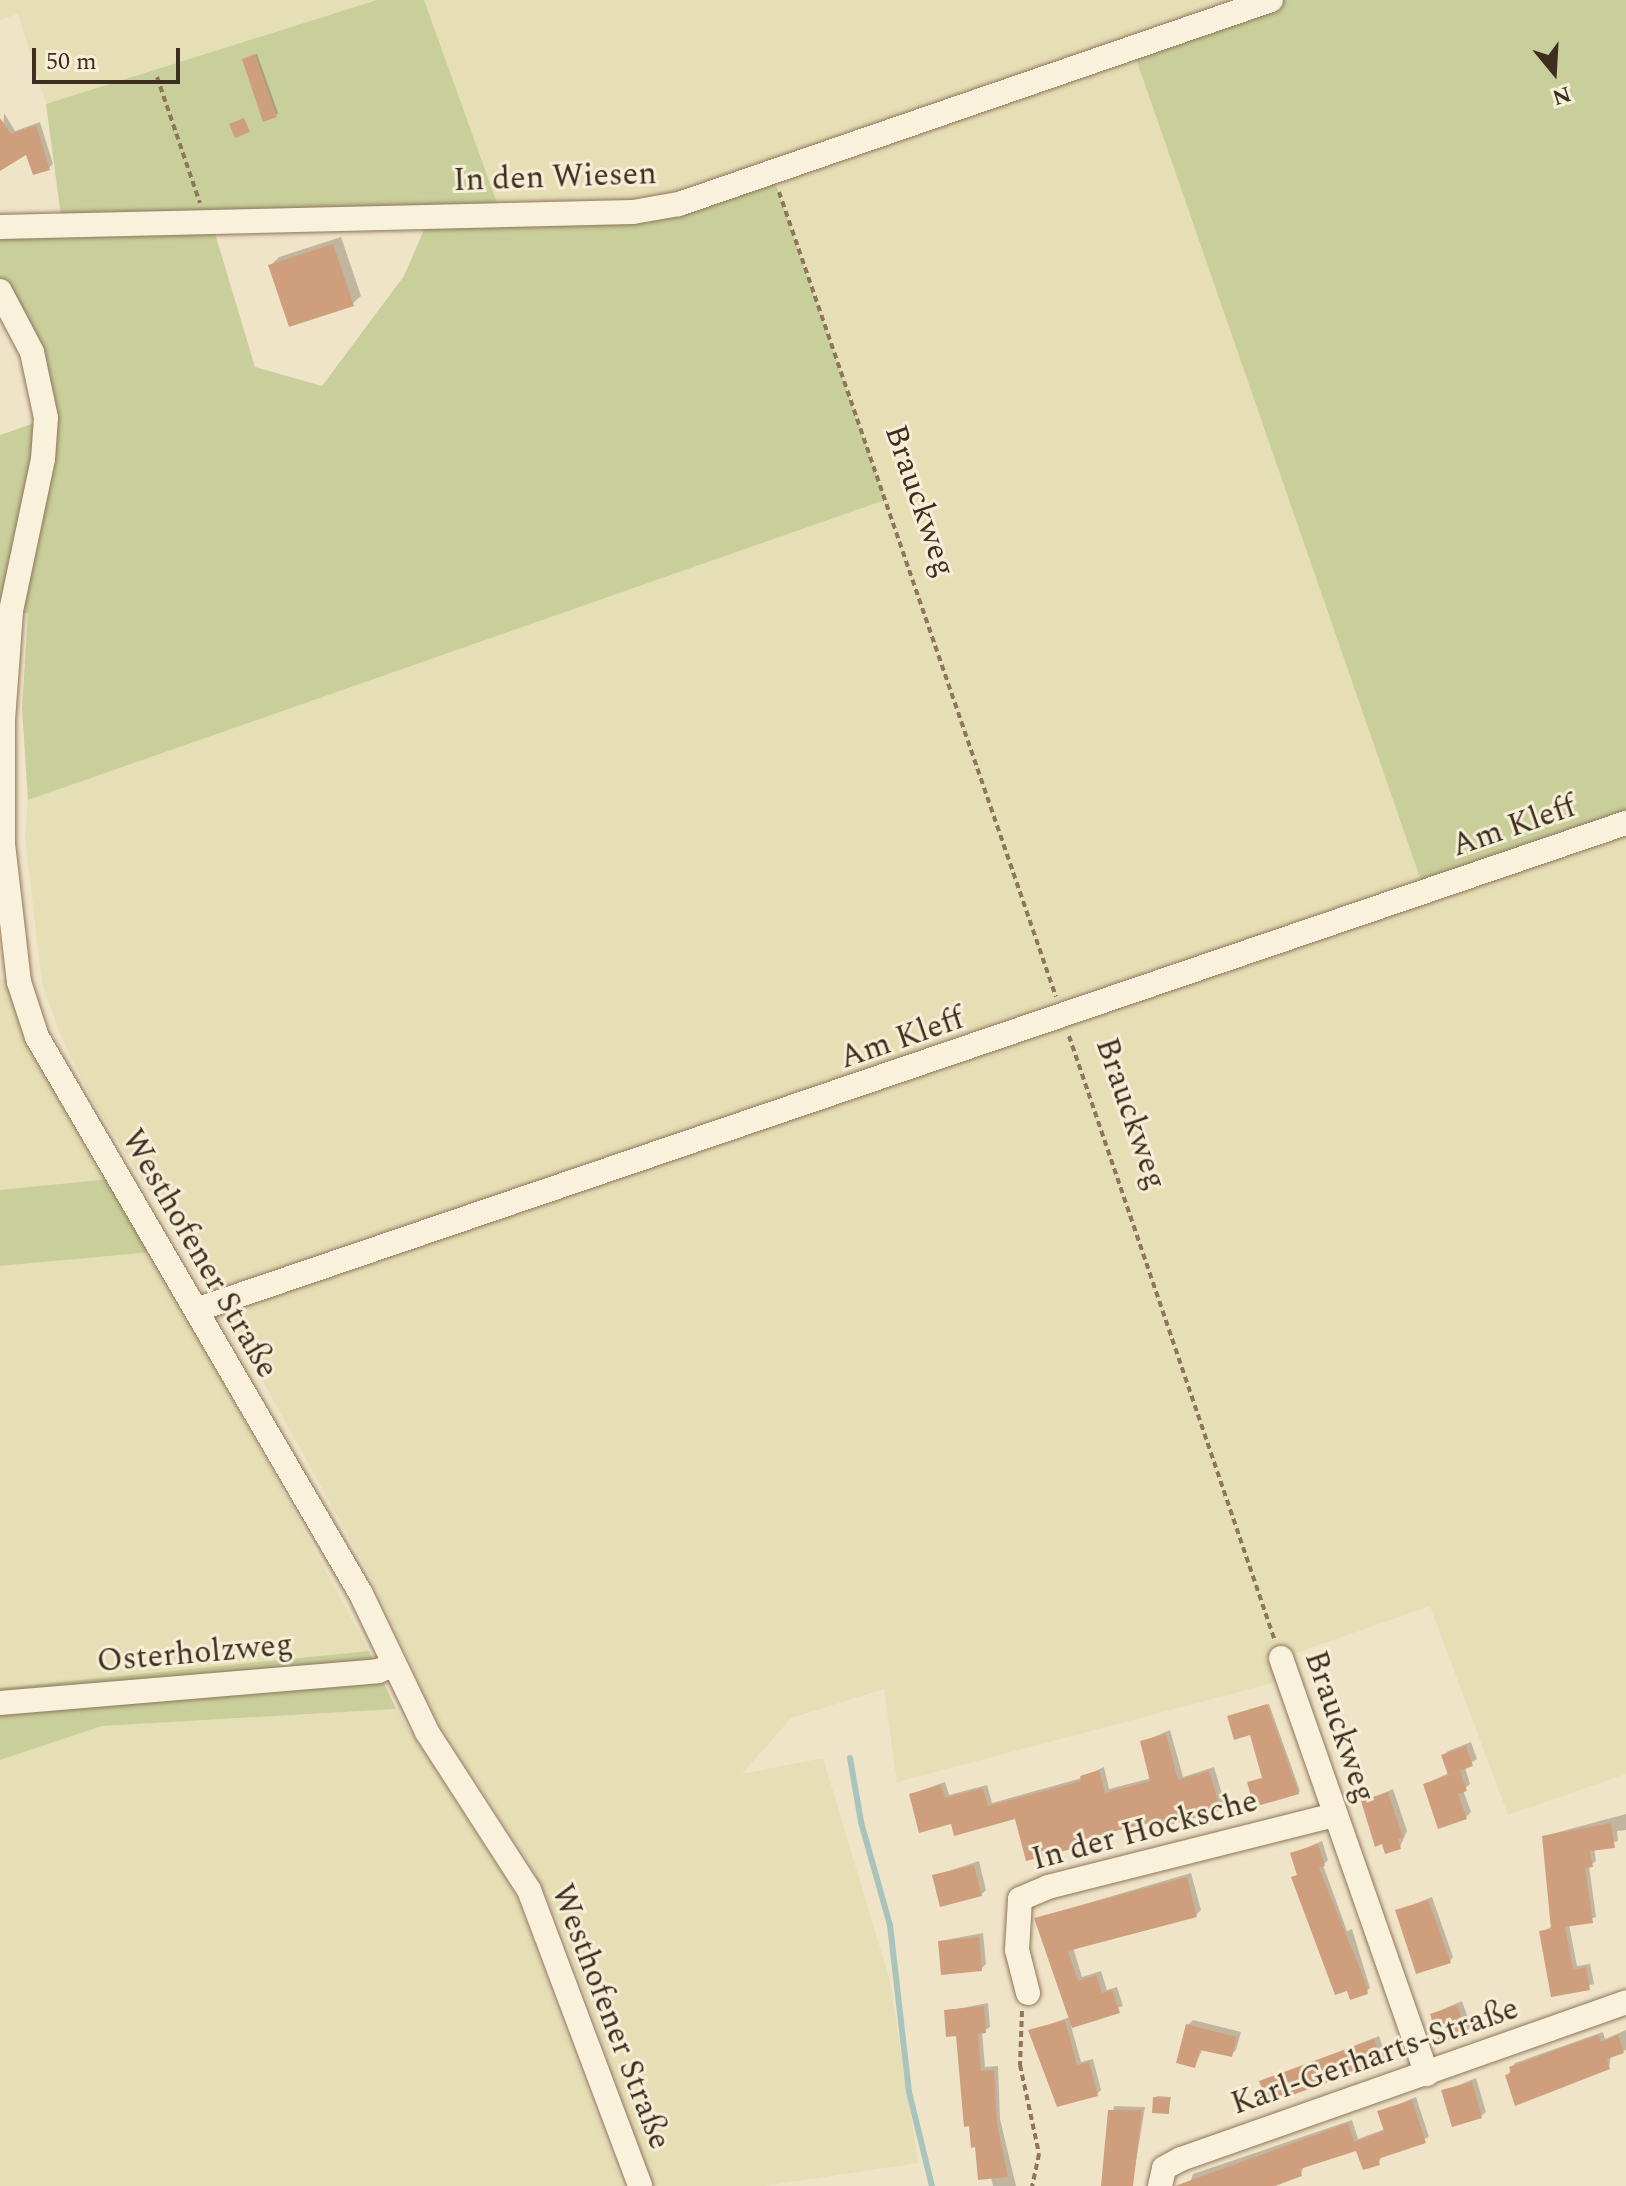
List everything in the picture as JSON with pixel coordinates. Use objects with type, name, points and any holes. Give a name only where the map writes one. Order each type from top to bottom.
[{"type":"street","name":"In den Wiesen","points":[[0,227],[633,212],[679,204],[1271,0]]},
{"type":"street","name":"Westhofener Straße","points":[[0,291],[32,352],[46,418],[43,459],[11,611],[3,721],[3,844],[10,980],[66,1093],[361,1594],[427,1732],[529,1890],[640,2186]]},
{"type":"street","name":"Am Kleff","points":[[196,1310],[1063,1018],[1626,823]]},
{"type":"street","name":"Brauckweg","points":[[1281,1658],[1427,2074]]},
{"type":"street","name":"Osterholzweg","points":[[0,1703],[378,1671],[394,1665]]},
{"type":"street","name":"In der Hocksche","points":[[1028,1993],[1017,1950],[1020,1899],[1048,1887],[1334,1815]]},
{"type":"street","name":"Karl-Gerharts-Straße","points":[[1160,2186],[1164,2168],[1181,2159],[1626,2002]]},
{"type":"path","points":[[157,77],[206,221]]},
{"type":"path","name":"Brauckweg","points":[[772,174],[1281,1658]]},
{"type":"path","points":[[1028,1993],[1018,2039],[1027,2113],[1039,2154],[1032,2186]]},
{"type":"shaded area","points":[[0,0],[377,0],[46,104],[18,14],[0,20]]},
{"type":"shaded area","points":[[424,0],[1265,0],[1626,823],[1626,1774],[1508,1815],[1430,1606],[1282,1658],[1288,1679],[897,1782],[884,1689],[791,1718],[742,1774],[823,1758],[890,1981],[918,2163],[764,2186],[653,2186],[559,1922],[530,1864],[439,1724],[369,1573],[219,1302],[91,1098],[59,1032],[42,983],[25,837],[28,800],[264,716],[679,204],[500,214]]},
{"type":"shaded area","points":[[0,979],[19,982],[119,1178],[0,1190]]},
{"type":"shaded area","points":[[163,1251],[196,1310],[235,1403],[369,1651],[0,1688],[0,1266]]},
{"type":"shaded area","points":[[396,1709],[515,1894],[623,2186],[0,2186],[0,1760],[102,1726]]},
{"type":"green space","points":[[377,0],[424,0],[501,214],[633,212],[772,174],[885,500],[28,800],[22,709],[28,613],[0,613],[0,435],[46,419],[0,291],[0,227],[62,224],[46,104]],"holes":[[[430,216],[404,276],[322,386],[255,367],[211,220]]]},
{"type":"green space","points":[[1276,0],[1626,0],[1626,823],[1425,892],[1132,47]]},
{"type":"green space","points":[[119,1178],[163,1251],[0,1266],[0,1190]]},
{"type":"green space","points":[[369,1651],[396,1709],[102,1726],[0,1760],[0,1688]]},
{"type":"building","points":[[255,54],[277,117],[263,122],[242,59]]},
{"type":"building","points":[[0,118],[11,134],[36,125],[50,170],[33,175],[26,155],[0,171]]},
{"type":"building","points":[[244,118],[250,132],[235,138],[229,124]]},
{"type":"building","points":[[333,244],[354,306],[289,327],[268,265]]},
{"type":"building","points":[[1267,1704],[1299,1794],[1254,1807],[1247,1782],[1262,1778],[1250,1735],[1234,1740],[1227,1716]]},
{"type":"building","points":[[1166,1734],[1178,1780],[1209,1771],[1221,1810],[1163,1827],[1161,1819],[1081,1840],[1083,1846],[1026,1861],[1015,1819],[954,1836],[951,1824],[919,1833],[909,1794],[941,1785],[945,1798],[983,1788],[988,1806],[1081,1781],[1080,1776],[1099,1770],[1105,1793],[1150,1781],[1140,1741]]},
{"type":"building","points":[[1466,1746],[1473,1766],[1448,1775],[1441,1755]]},
{"type":"building","points":[[1460,1771],[1467,1791],[1458,1794],[1467,1819],[1438,1829],[1423,1784]]},
{"type":"building","points":[[1388,1792],[1403,1838],[1398,1839],[1401,1849],[1385,1854],[1382,1844],[1375,1847],[1361,1801]]},
{"type":"building","points":[[1611,1823],[1615,1848],[1590,1851],[1593,1867],[1585,1868],[1593,1923],[1565,1927],[1573,1970],[1586,1967],[1590,1990],[1551,1997],[1539,1931],[1551,1929],[1542,1836]]},
{"type":"building","points":[[1318,1844],[1325,1866],[1319,1868],[1366,1984],[1368,1994],[1350,2000],[1347,1991],[1335,1995],[1291,1877],[1297,1875],[1290,1853]]},
{"type":"building","points":[[974,1865],[982,1896],[940,1907],[932,1875]]},
{"type":"building","points":[[1187,1877],[1197,1917],[1068,1951],[1078,1981],[1096,1975],[1102,1993],[1112,1990],[1120,2013],[1072,2028],[1034,1918]]},
{"type":"building","points":[[1428,1900],[1451,1963],[1416,1974],[1395,1910]]},
{"type":"building","points":[[979,1937],[982,1971],[941,1975],[938,1941]]},
{"type":"building","points":[[1457,2005],[1467,2033],[1439,2043],[1430,2014]]},
{"type":"building","points":[[984,2006],[986,2033],[978,2034],[981,2071],[994,2070],[997,2124],[1008,2177],[978,2180],[975,2147],[971,2148],[969,2126],[964,2127],[956,2036],[946,2037],[944,2010]]},
{"type":"building","points":[[1065,2020],[1077,2065],[1089,2062],[1098,2096],[1057,2107],[1028,2030]]},
{"type":"building","points":[[1186,2024],[1237,2037],[1232,2057],[1200,2050],[1195,2068],[1176,2063]]},
{"type":"building","points":[[1598,2035],[1601,2042],[1618,2035],[1624,2053],[1607,2059],[1610,2069],[1515,2106],[1505,2075],[1511,2073],[1509,2067]]},
{"type":"building","points":[[1374,2039],[1383,2062],[1268,2104],[1259,2081]]},
{"type":"building","points":[[1472,2082],[1482,2118],[1452,2127],[1441,2090]]},
{"type":"building","points":[[1153,2097],[1170,2098],[1169,2114],[1152,2113]]},
{"type":"building","points":[[1412,2100],[1426,2143],[1378,2159],[1380,2165],[1363,2170],[1356,2151],[1300,2169],[1302,2176],[1275,2186],[1175,2186],[1348,2123],[1354,2142],[1384,2131],[1377,2111]]},
{"type":"building","points":[[1108,2110],[1142,2110],[1133,2186],[1101,2186]]},
{"type":"waterway","points":[[850,1758],[861,1822],[890,1925],[909,2092],[932,2186]]}]
